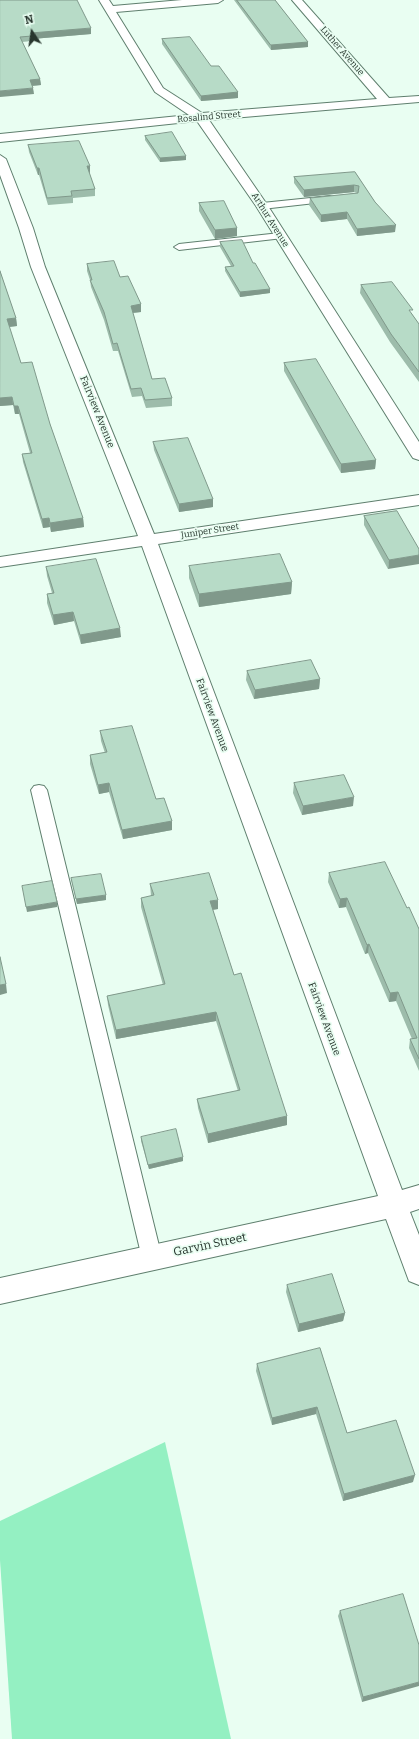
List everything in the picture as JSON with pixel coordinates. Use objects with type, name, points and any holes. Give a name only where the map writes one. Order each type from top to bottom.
[{"type":"street","points":[[107,5],[218,0]]},
{"type":"street","name":"Luther Avenue","points":[[297,0],[386,102]]},
{"type":"street","name":"Arthur Avenue","points":[[107,5],[159,90],[200,117],[262,206],[419,455]]},
{"type":"street","name":"Rosalind Street","points":[[0,138],[200,117],[419,99]]},
{"type":"street","name":"Fairview Avenue","points":[[0,159],[26,228],[38,267],[148,540],[419,1272]]},
{"type":"street","name":"Juniper Street","points":[[0,562],[419,500]]},
{"type":"street","name":"Garvin Street","points":[[0,1291],[393,1205],[419,1197]]},
{"type":"lane","points":[[262,206],[338,198]]},
{"type":"lane","points":[[179,247],[280,236]]},
{"type":"lane","points":[[39,790],[152,1258]]},
{"type":"green space","points":[[165,1442],[231,1739],[12,1739],[0,1560],[0,1521]]},
{"type":"building","points":[[0,0],[77,0],[91,28],[31,33],[32,36],[20,37],[40,79],[30,80],[33,88],[0,91]]},
{"type":"building","points":[[237,0],[275,0],[308,42],[271,45]]},
{"type":"building","points":[[190,37],[211,66],[219,66],[238,92],[201,96],[162,39]]},
{"type":"building","points":[[172,132],[186,156],[160,158],[145,136]]},
{"type":"building","points":[[79,141],[90,166],[87,166],[95,189],[71,191],[72,196],[47,198],[39,168],[37,168],[28,145]]},
{"type":"building","points":[[355,172],[375,202],[396,225],[357,229],[347,212],[321,215],[310,198],[358,193],[359,186],[354,185],[304,190],[294,177]]},
{"type":"building","points":[[224,201],[237,228],[215,230],[199,203]]},
{"type":"building","points":[[242,240],[253,263],[255,263],[270,289],[240,292],[225,267],[234,266],[220,242]]},
{"type":"building","points":[[114,261],[120,277],[128,276],[141,304],[131,306],[152,379],[165,378],[172,398],[145,400],[141,388],[131,389],[117,343],[113,344],[104,312],[90,280],[92,280],[87,264]]},
{"type":"building","points":[[0,271],[16,318],[7,319],[21,363],[32,362],[50,424],[83,518],[50,523],[49,518],[42,519],[22,454],[32,453],[18,406],[14,406],[12,397],[0,398]]},
{"type":"building","points":[[392,282],[413,310],[409,310],[419,324],[419,372],[391,334],[361,285]]},
{"type":"building","points":[[316,359],[376,460],[341,464],[284,363]]},
{"type":"building","points":[[188,438],[213,499],[179,504],[153,442]]},
{"type":"building","points":[[397,511],[419,549],[419,555],[389,560],[364,516]]},
{"type":"building","points":[[280,554],[292,582],[199,594],[189,566]]},
{"type":"building","points":[[96,559],[120,628],[80,635],[73,612],[53,615],[47,594],[54,593],[46,567]]},
{"type":"building","points":[[311,660],[320,679],[255,690],[247,671]]},
{"type":"building","points":[[132,726],[156,799],[164,798],[172,821],[122,830],[109,783],[98,785],[90,755],[107,752],[100,731]]},
{"type":"building","points":[[344,775],[354,797],[303,806],[294,783]]},
{"type":"building","points":[[385,862],[419,929],[419,1059],[410,1039],[417,1038],[398,992],[390,993],[347,898],[340,899],[329,873]]},
{"type":"building","points":[[209,873],[218,900],[210,901],[234,975],[241,973],[287,1116],[208,1134],[197,1099],[240,1090],[216,1012],[116,1030],[107,996],[165,984],[141,898],[154,895],[150,884]]},
{"type":"building","points":[[101,874],[106,895],[76,899],[71,878]]},
{"type":"building","points":[[52,881],[57,902],[26,907],[22,886]]},
{"type":"building","points":[[0,957],[6,984],[0,985]]},
{"type":"building","points":[[176,1129],[183,1157],[148,1165],[141,1137]]},
{"type":"building","points":[[332,1274],[345,1313],[299,1324],[287,1285]]},
{"type":"building","points":[[320,1348],[347,1433],[396,1420],[415,1475],[344,1494],[317,1407],[272,1418],[257,1364]]},
{"type":"building","points":[[403,1594],[419,1645],[419,1682],[363,1697],[340,1611]]}]
